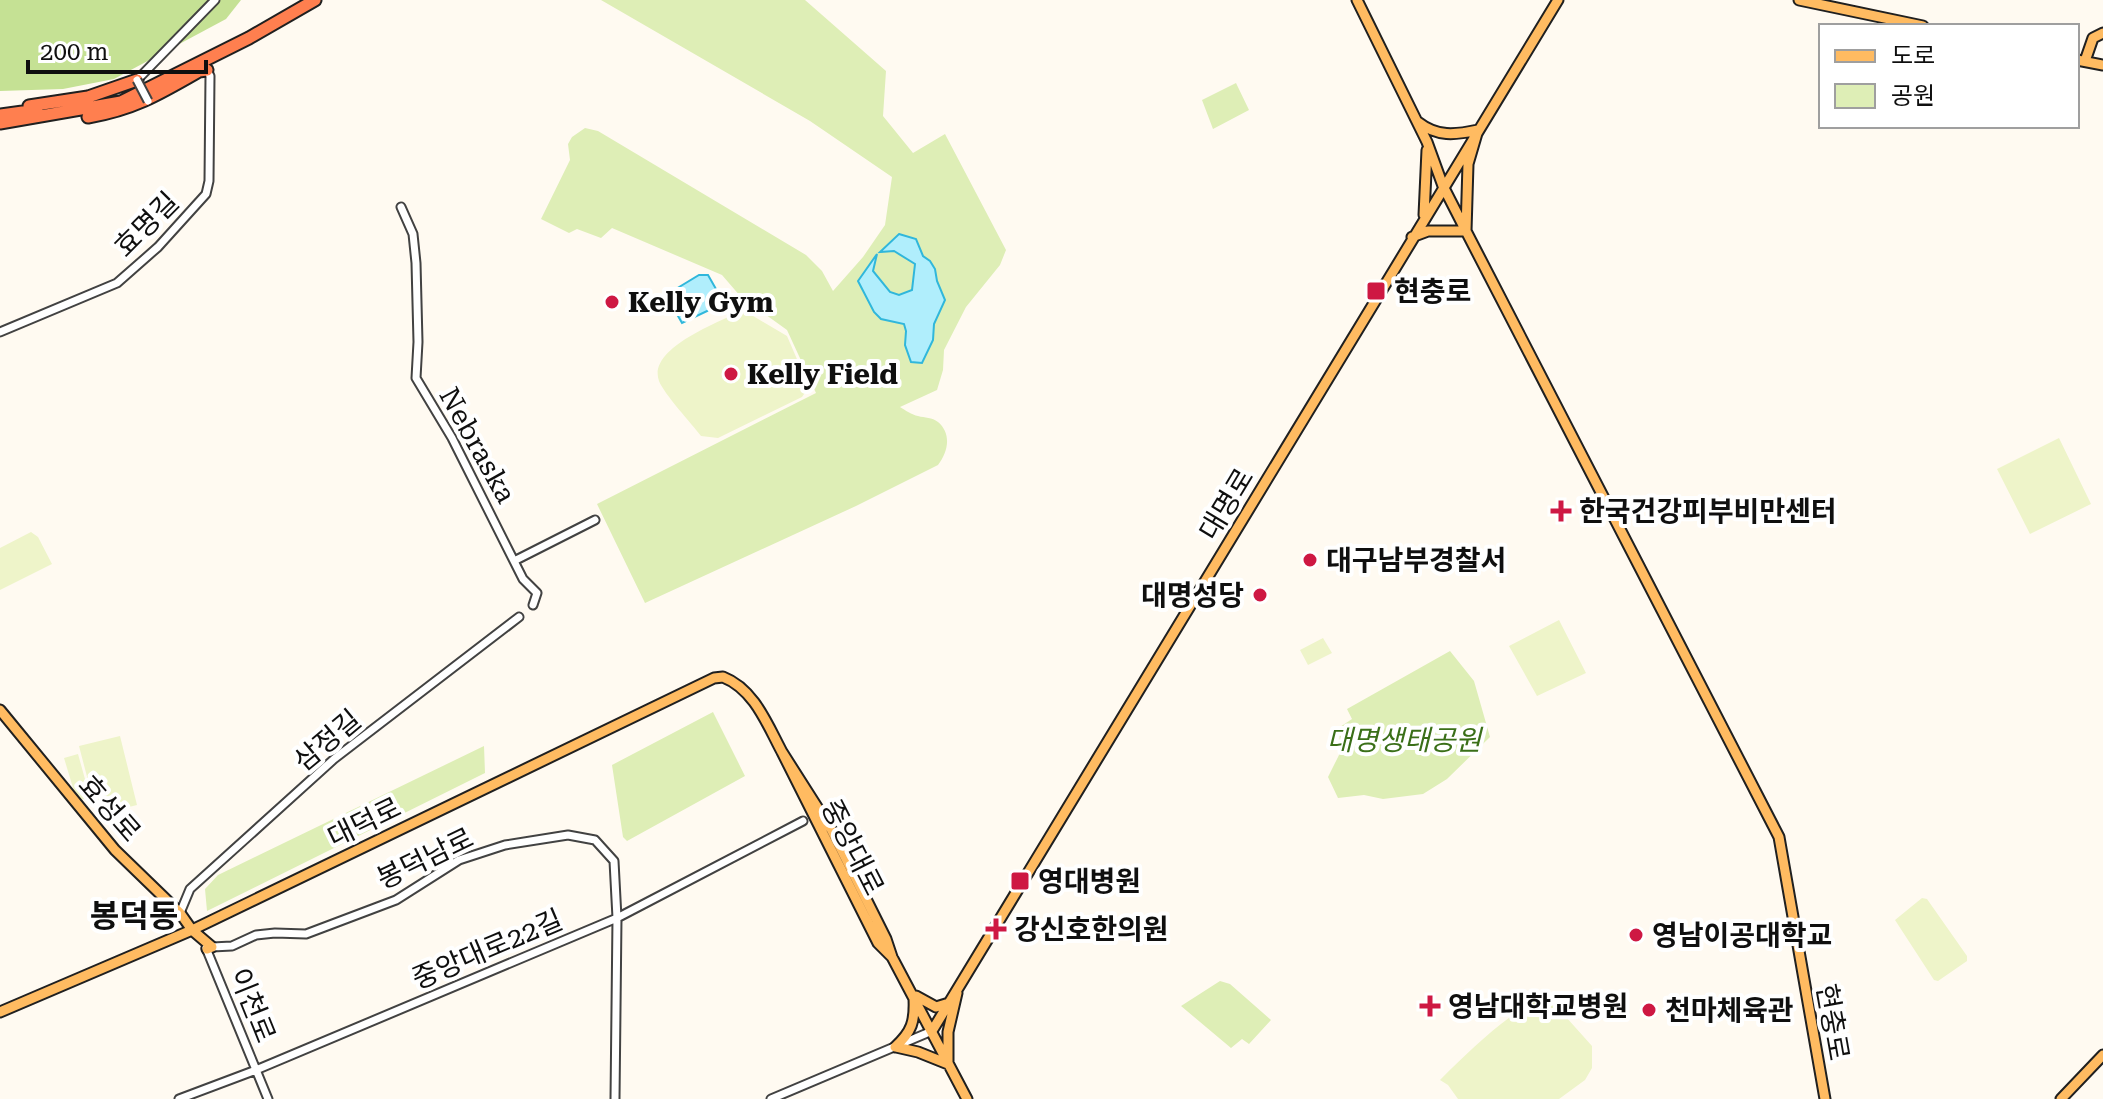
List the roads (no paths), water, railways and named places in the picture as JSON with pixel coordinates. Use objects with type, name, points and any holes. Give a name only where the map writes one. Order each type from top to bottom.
[{"type":"highway","points":[[0,113],[121,97],[248,35],[300,0]]},
{"type":"highway","points":[[0,123],[121,102],[315,0]]},
{"type":"highway","points":[[0,130],[106,114],[148,101],[199,71],[207,70]]},
{"type":"highway","points":[[0,113],[88,97],[137,80]]},
{"type":"main road","name":"현충로","points":[[1357,0],[1427,142],[1443,186],[1779,837],[1825,1099]]},
{"type":"main road","name":"대명로","points":[[932,1031],[1558,0]]},
{"type":"main road","points":[[1799,0],[1913,24]]},
{"type":"main road","points":[[2103,33],[2093,38],[2081,60],[2103,65]]},
{"type":"main road","points":[[1412,237],[1428,231],[1466,231],[1468,164],[1478,130],[1456,135],[1430,132],[1417,121]]},
{"type":"main road","points":[[1423,218],[1427,142]]},
{"type":"main road","name":"대덕로","points":[[0,1012],[192,930],[700,683],[723,677],[743,688]]},
{"type":"main road","name":"중앙대로","points":[[743,688],[754,701],[831,829],[892,957],[967,1099]]},
{"type":"main road","name":"효성로","points":[[0,710],[115,850],[180,913],[209,948]]},
{"type":"main road","points":[[896,1047],[948,1064],[948,1032],[957,989]]},
{"type":"main road","points":[[914,995],[936,1007],[949,1003]]},
{"type":"main road","points":[[896,1047],[915,1021],[914,995]]},
{"type":"main road","points":[[2061,1099],[2103,1055]]},
{"type":"street","points":[[148,101],[137,80],[215,0]]},
{"type":"street","name":"효명길","points":[[0,332],[117,283],[158,247],[206,194],[209,181],[210,76],[207,70]]},
{"type":"street","name":"Nebraska","points":[[401,207],[413,234],[418,342],[416,378],[452,438],[529,588],[537,593],[533,605]]},
{"type":"street","points":[[514,561],[595,520]]},
{"type":"street","name":"삼정길","points":[[180,913],[190,889],[334,759],[519,617]]},
{"type":"street","name":"중앙대로22길","points":[[179,1099],[256,1070],[617,918],[803,821]]},
{"type":"street","name":"봉덕남로","points":[[209,948],[232,946],[256,935],[306,934],[396,900],[459,860],[505,845],[568,835],[595,840],[614,861],[617,918],[615,1099]]},
{"type":"street","name":"이천로","points":[[209,948],[268,1099]]},
{"type":"street","points":[[771,1099],[932,1031]]},
{"type":"water","points":[[899,234],[916,239],[923,256],[935,269],[945,300],[934,324],[933,340],[922,363],[911,362],[905,345],[904,324],[881,319],[858,281],[877,254],[873,271],[890,292],[899,295],[912,290],[915,264],[894,251],[880,252]]},
{"type":"water","points":[[699,275],[708,275],[724,303],[682,323],[666,295]]},
{"type":"place","name":"현충로","points":[[1376,291]]},
{"type":"place","name":"Kelly Gym","points":[[612,302]]},
{"type":"place","name":"Kelly Field","points":[[731,374]]},
{"type":"place","name":"한국건강피부비만센터","points":[[1561,511]]},
{"type":"place","name":"대구남부경찰서","points":[[1310,560]]},
{"type":"place","name":"대명성당","points":[[1260,595]]},
{"type":"place","name":"영대병원","points":[[1020,881]]},
{"type":"place","name":"강신호한의원","points":[[996,929]]},
{"type":"place","name":"영남이공대학교","points":[[1636,935]]},
{"type":"place","name":"영남대학교병원","points":[[1430,1006]]},
{"type":"place","name":"천마체육관","points":[[1649,1010]]},
{"type":"district","name":"봉덕동","points":[[134,916]]},
{"type":"park label","name":"대명생태공원","points":[[1404,740]]}]
